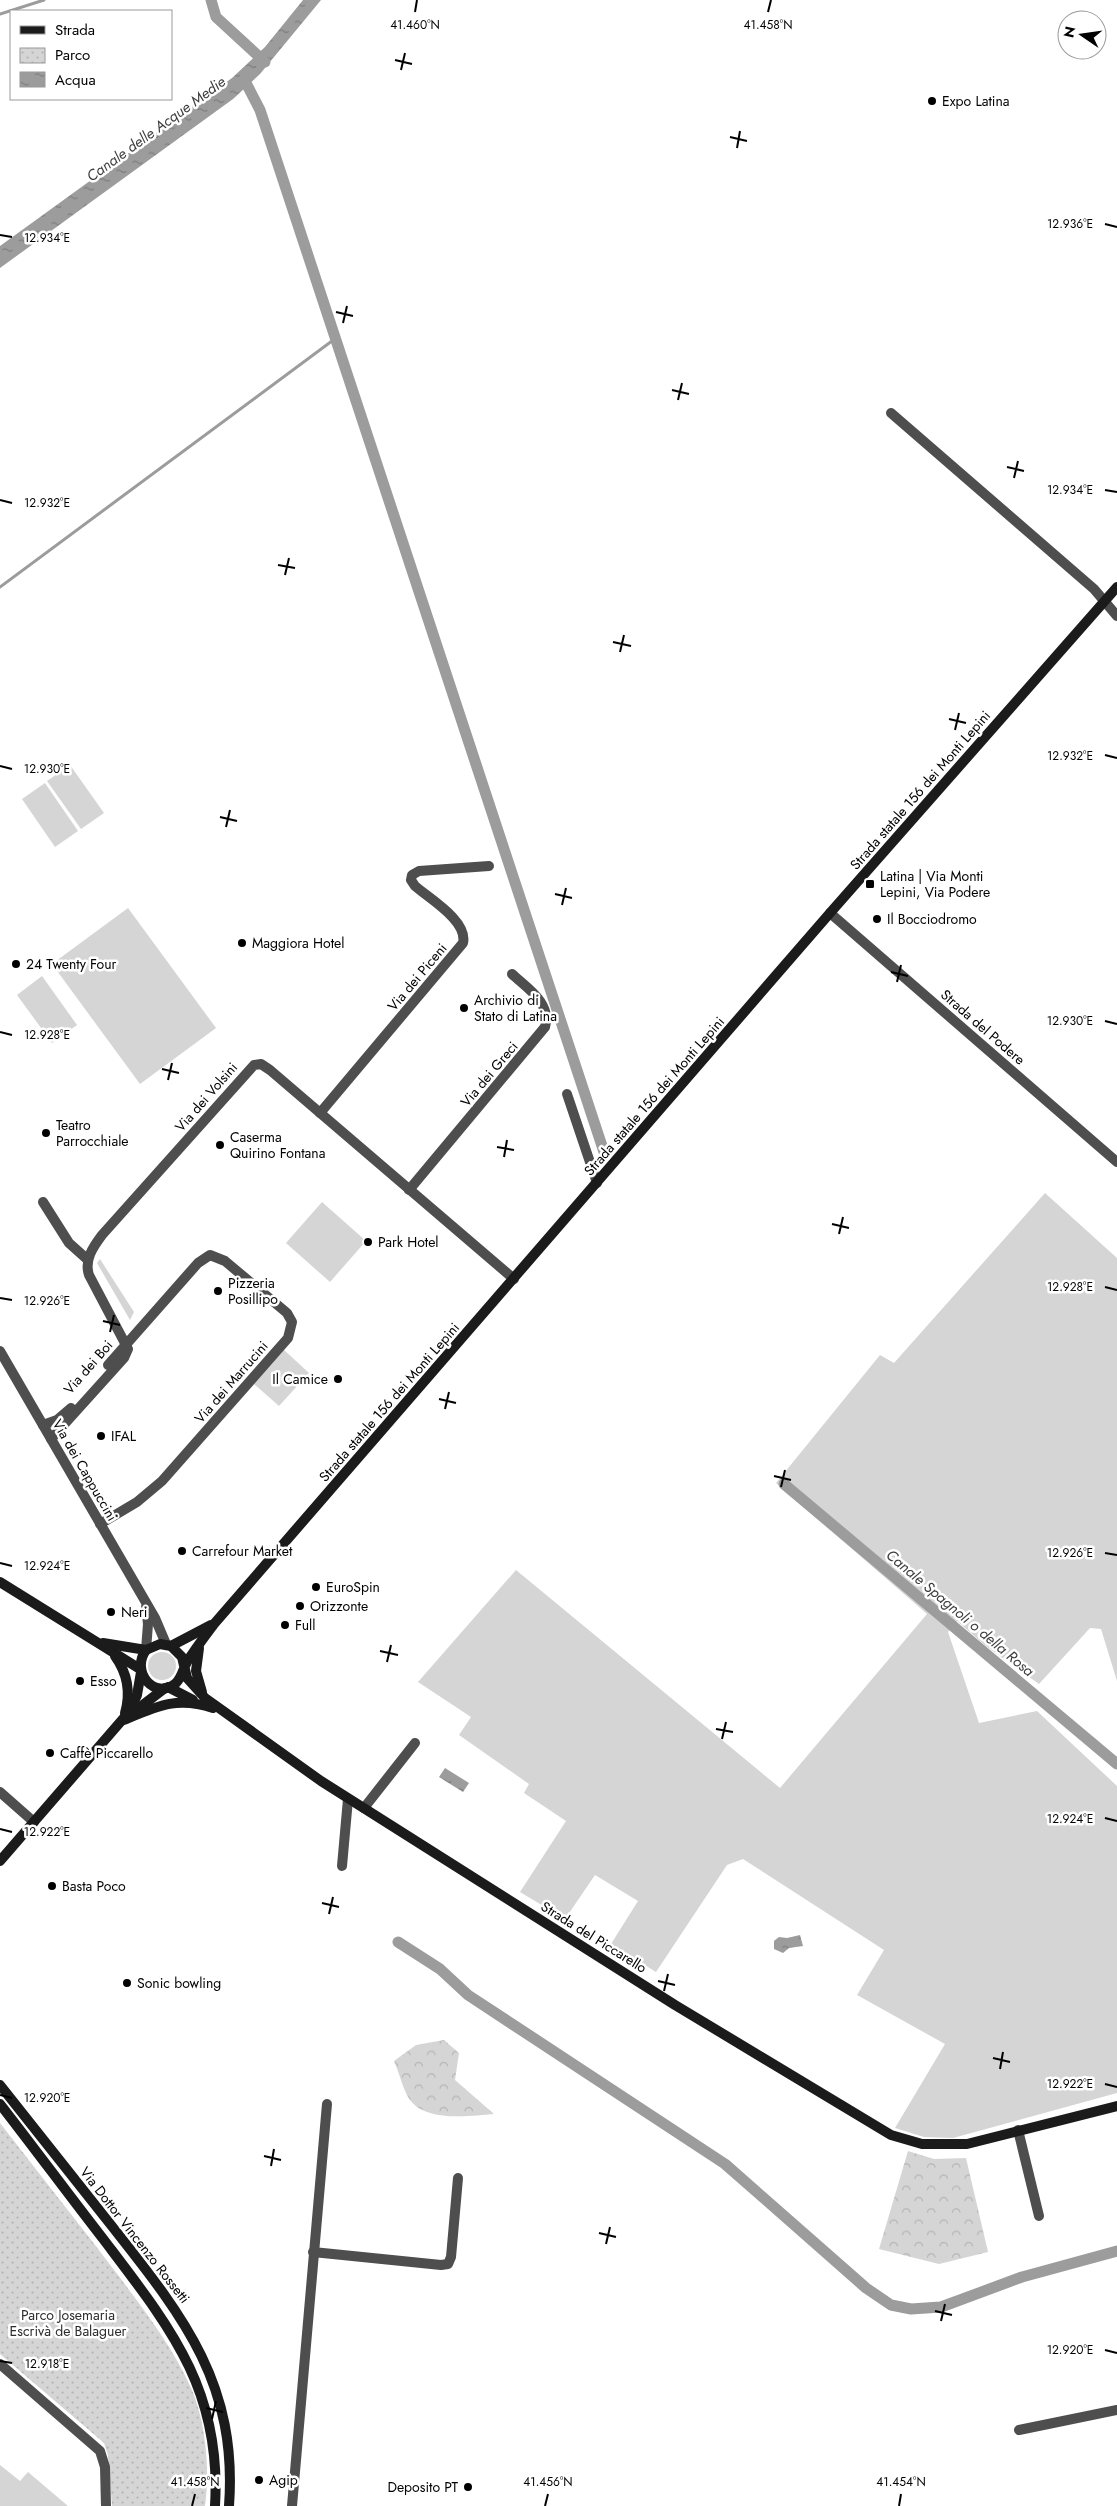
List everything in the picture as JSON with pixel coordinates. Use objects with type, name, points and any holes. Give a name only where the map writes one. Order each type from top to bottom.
[{"type":"street","points":[[891,413],[1094,588],[1117,616]]},
{"type":"street","name":"Strada statale 156 dei Monti Lepini","points":[[122,1721],[155,1694],[176,1683],[201,1641],[214,1624],[830,913],[1117,587]]},
{"type":"street","name":"Via dei Piceni","points":[[320,1113],[462,943],[464,936],[461,925],[412,883],[412,875],[419,870],[489,866]]},
{"type":"street","name":"Strada del Podere","points":[[830,913],[1117,1162]]},
{"type":"street","name":"Via dei Greci","points":[[409,1190],[546,1027],[547,1016],[542,1004],[512,974]]},
{"type":"street","name":"Via dei Volsini","points":[[88,1260],[102,1235],[254,1065],[266,1067],[514,1279]]},
{"type":"street","points":[[567,1094],[597,1183]]},
{"type":"street","points":[[43,1202],[69,1243],[88,1260],[89,1275],[127,1348]]},
{"type":"street","name":"Via dei Boi","points":[[51,1439],[198,1262],[210,1256]]},
{"type":"street","name":"Via dei Marrucini","points":[[100,1524],[137,1502],[162,1481],[291,1333],[292,1322],[287,1313],[225,1261],[210,1256]]},
{"type":"street","name":"Via dei Boi","points":[[43,1425],[64,1416],[127,1348]]},
{"type":"street","name":"Via dei Cappuccini","points":[[0,1351],[169,1645]]},
{"type":"street","points":[[0,1582],[141,1671],[149,1684],[167,1687]]},
{"type":"street","name":"Via dei Cappuccini","points":[[145,1604],[148,1624],[146,1650]]},
{"type":"street","name":"Strada statale 156 dei Monti Lepini","points":[[146,1650],[160,1644],[169,1645],[214,1624]]},
{"type":"street","points":[[122,1721],[166,1704],[201,1700],[196,1672],[201,1641]]},
{"type":"street","points":[[0,1861],[122,1721],[135,1701],[141,1671],[141,1660],[146,1650],[94,1642]]},
{"type":"street","points":[[169,1645],[182,1657],[184,1669]]},
{"type":"street","points":[[112,1652],[124,1669],[127,1680],[128,1698],[122,1721]]},
{"type":"street","name":"Strada del Piccarello","points":[[184,1669],[201,1700]]},
{"type":"street","name":"Strada del Piccarello","points":[[167,1687],[201,1700],[219,1710],[348,1799],[675,2004],[886,2132],[917,2143],[953,2145],[1117,2106]]},
{"type":"street","points":[[364,1808],[415,1743]]},
{"type":"street","points":[[0,1792],[34,1822]]},
{"type":"street","points":[[342,1866],[348,1799]]},
{"type":"street","name":"Via Dottor Vincenzo Rossetti","points":[[0,2085],[169,2299],[198,2348],[216,2391],[224,2423],[229,2470],[229,2506]]},
{"type":"street","name":"Via Dottor Vincenzo Rossetti","points":[[0,2104],[155,2308],[186,2358],[203,2398],[210,2426],[215,2465],[215,2506]]},
{"type":"street","points":[[292,2506],[327,2104]]},
{"type":"street","points":[[1018,2130],[1039,2216]]},
{"type":"street","points":[[313,2252],[441,2265],[448,2264],[452,2257],[458,2178]]},
{"type":"street","points":[[0,2364],[94,2445],[103,2459],[106,2506]]},
{"type":"street","points":[[1019,2430],[1117,2410]]},
{"type":"green space","points":[[70,765],[104,813],[81,829],[47,781]]},
{"type":"green space","points":[[45,783],[78,831],[55,847],[22,799]]},
{"type":"green space","points":[[128,908],[216,1028],[140,1084],[52,964]]},
{"type":"green space","points":[[42,976],[77,1025],[52,1043],[17,995]]},
{"type":"green space","points":[[1045,1193],[1117,1258],[1117,1681],[1101,1629],[1090,1628],[1039,1684],[986,1646],[957,1621],[948,1632],[979,1723],[1037,1711],[1117,1786],[1117,2093],[953,2138],[924,2137],[895,2128],[945,2044],[857,1995],[884,1950],[743,1859],[727,1865],[656,1972],[611,1944],[638,1901],[595,1875],[565,1919],[520,1892],[566,1821],[524,1793],[529,1784],[459,1735],[471,1717],[418,1682],[516,1570],[780,1788],[927,1614],[776,1483],[880,1355],[894,1363]]},
{"type":"green space","points":[[322,1202],[366,1241],[330,1282],[286,1243]]},
{"type":"green space","points":[[100,1259],[134,1312],[130,1320],[97,1263]]},
{"type":"green space","points":[[284,1350],[309,1373],[279,1406],[254,1384]]},
{"type":"green space","points":[[162,1652],[172,1656],[176,1666],[172,1676],[162,1680],[152,1676],[148,1666],[152,1656]]},
{"type":"green space","points":[[444,2040],[459,2053],[455,2080],[494,2114],[448,2116],[435,2114],[424,2111],[408,2097],[394,2061],[416,2045]]},
{"type":"green space","name":"Parco Josemaria Escrivà de Balaguer","points":[[0,2123],[141,2305],[160,2332],[185,2375],[197,2403],[204,2432],[207,2462],[205,2506],[112,2506],[108,2455],[104,2443],[0,2354]]},
{"type":"green space","points":[[908,2151],[934,2159],[966,2158],[988,2252],[939,2264],[879,2249]]},
{"type":"green space","points":[[0,2465],[20,2481],[28,2472],[68,2506],[0,2506]]},
{"type":"water","points":[[303,0],[321,0],[260,74],[233,99],[0,268],[0,246],[232,78],[265,47]]},
{"type":"water","points":[[445,1768],[469,1783],[463,1792],[439,1777]]},
{"type":"water","points":[[800,1935],[803,1946],[789,1948],[783,1953],[774,1949],[774,1941],[779,1937],[787,1938]]},
{"type":"waterway","points":[[13,10],[44,0]]},
{"type":"waterway","points":[[211,0],[216,17],[265,62]]},
{"type":"waterway","points":[[0,14],[10,11]]},
{"type":"waterway","points":[[245,81],[260,110],[604,1152]]},
{"type":"waterway","points":[[0,587],[336,338]]},
{"type":"waterway","name":"Canale Spagnoli o della Rosa","points":[[784,1484],[1117,1764]]},
{"type":"waterway","points":[[398,1942],[440,1969],[468,1995],[725,2164],[866,2288],[891,2305],[911,2309],[941,2307],[1022,2277],[1117,2251]]},
{"type":"place","name":"Expo Latina","points":[[932,101]]},
{"type":"place","name":"Latina | Via Monti Lepini, Via Podere","points":[[870,884]]},
{"type":"place","name":"Il Bocciodromo","points":[[877,919]]},
{"type":"place","name":"Maggiora Hotel","points":[[242,943]]},
{"type":"place","name":"24 Twenty Four","points":[[16,964]]},
{"type":"place","name":"Archivio di Stato di Latina","points":[[464,1008]]},
{"type":"place","name":"Teatro Parrocchiale","points":[[46,1133]]},
{"type":"place","name":"Caserma Quirino Fontana","points":[[220,1145]]},
{"type":"place","name":"Park Hotel","points":[[368,1242]]},
{"type":"place","name":"Pizzeria Posillipo","points":[[218,1291]]},
{"type":"place","name":"Il Camice","points":[[338,1379]]},
{"type":"place","name":"IFAL","points":[[101,1436]]},
{"type":"place","name":"Carrefour Market","points":[[182,1551]]},
{"type":"place","name":"EuroSpin","points":[[316,1587]]},
{"type":"place","name":"Orizzonte","points":[[300,1606]]},
{"type":"place","name":"Neri","points":[[111,1612]]},
{"type":"place","name":"Full","points":[[285,1625]]},
{"type":"place","name":"Esso","points":[[80,1681]]},
{"type":"place","name":"Caffè Piccarello","points":[[50,1753]]},
{"type":"place","name":"Basta Poco","points":[[52,1886]]},
{"type":"place","name":"Sonic bowling","points":[[127,1983]]},
{"type":"place","name":"Agip","points":[[259,2480]]},
{"type":"place","name":"Deposito PT","points":[[468,2487]]},
{"type":"water label","name":"Canale delle Acque Medie","points":[[156,129]]}]
